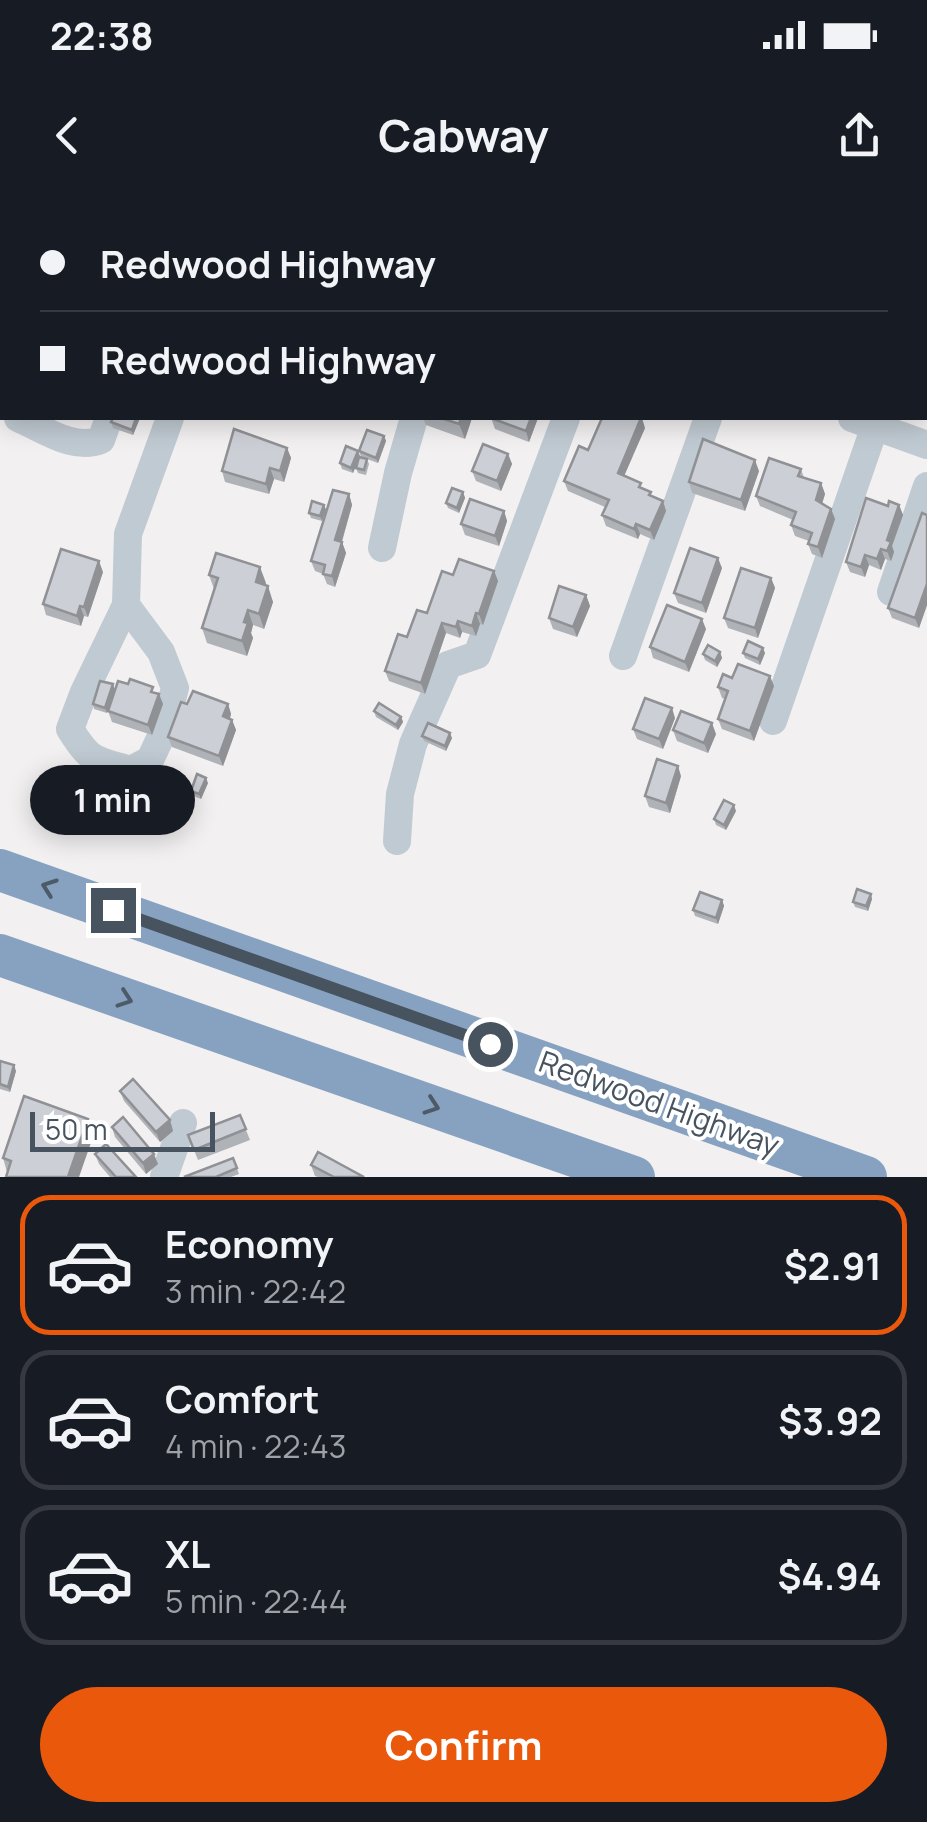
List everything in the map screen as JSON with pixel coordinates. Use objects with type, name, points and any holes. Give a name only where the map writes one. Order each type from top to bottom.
[{"type":"highway","name":"Redwood Highway","points":[[0,870],[866,1177]]},
{"type":"highway","points":[[0,955],[634,1177]]},
{"type":"street","points":[[22,420],[75,444],[89,444],[101,440],[108,420]]},
{"type":"street","points":[[126,604],[161,652],[175,688],[164,730],[150,760],[131,770],[84,753],[70,729],[126,604],[128,534],[169,420]]},
{"type":"street","points":[[382,548],[413,420]]},
{"type":"street","points":[[397,842],[400,794],[413,744],[448,664],[477,655],[565,420]]},
{"type":"street","points":[[623,656],[707,420]]},
{"type":"street","points":[[773,721],[863,422],[927,445]]},
{"type":"street","points":[[890,592],[927,486]]},
{"type":"street","points":[[164,1177],[183,1122]]},
{"type":"building","points":[[112,420],[135,420],[132,430]]},
{"type":"building","points":[[496,420],[530,420],[526,431]]},
{"type":"building","points":[[601,420],[640,420],[618,473],[641,483],[639,487],[663,501],[650,530],[636,524],[634,529],[602,515],[609,500],[564,481],[579,446],[588,450]]},
{"type":"building","points":[[234,429],[287,448],[280,471],[270,468],[266,484],[222,471]]},
{"type":"building","points":[[367,430],[384,436],[376,458],[359,451]]},
{"type":"building","points":[[703,439],[755,460],[741,500],[689,482]]},
{"type":"building","points":[[483,444],[508,454],[497,481],[472,471]]},
{"type":"building","points":[[346,446],[358,451],[351,468],[340,463]]},
{"type":"building","points":[[359,457],[367,459],[364,470],[356,468]]},
{"type":"building","points":[[769,458],[801,469],[798,476],[821,483],[816,500],[831,509],[818,547],[808,544],[812,533],[791,525],[796,512],[756,496]]},
{"type":"building","points":[[452,488],[463,492],[457,508],[446,503]]},
{"type":"building","points":[[333,490],[349,494],[335,540],[342,542],[332,576],[323,574],[325,565],[311,561]]},
{"type":"building","points":[[866,498],[888,506],[889,501],[899,505],[887,551],[881,549],[877,559],[865,555],[861,567],[846,562]]},
{"type":"building","points":[[470,499],[504,511],[495,536],[461,524]]},
{"type":"building","points":[[312,501],[324,505],[320,516],[309,513]]},
{"type":"building","points":[[922,513],[927,515],[927,584],[915,618],[888,608]]},
{"type":"building","points":[[690,548],[718,558],[702,603],[674,593]]},
{"type":"building","points":[[61,549],[99,561],[84,607],[80,606],[77,616],[43,604]]},
{"type":"building","points":[[216,553],[260,567],[256,582],[268,586],[259,614],[248,610],[242,641],[202,628],[218,578],[209,575]]},
{"type":"building","points":[[459,559],[494,571],[472,626],[458,621],[456,627],[442,623],[421,683],[385,671],[398,634],[407,637],[417,610],[427,613],[442,571],[453,575]]},
{"type":"building","points":[[741,568],[771,578],[755,628],[724,618]]},
{"type":"building","points":[[559,586],[586,595],[573,627],[549,618]]},
{"type":"building","points":[[667,605],[702,619],[685,662],[650,647]]},
{"type":"building","points":[[748,641],[763,648],[758,659],[743,653]]},
{"type":"building","points":[[708,645],[720,652],[715,661],[703,654]]},
{"type":"building","points":[[738,664],[770,676],[750,731],[718,719],[728,691],[718,687],[723,674],[732,678]]},
{"type":"building","points":[[130,679],[153,687],[151,692],[159,694],[148,725],[108,711],[118,681],[128,684]]},
{"type":"building","points":[[100,681],[113,684],[105,708],[93,704]]},
{"type":"building","points":[[193,691],[228,704],[223,716],[232,720],[219,756],[168,737],[181,702],[187,704]]},
{"type":"building","points":[[645,698],[672,708],[659,739],[633,729]]},
{"type":"building","points":[[379,703],[401,717],[396,725],[374,711]]},
{"type":"building","points":[[681,711],[712,723],[704,743],[673,730]]},
{"type":"building","points":[[428,723],[450,733],[445,746],[422,736]]},
{"type":"building","points":[[657,759],[678,766],[666,803],[645,796]]},
{"type":"building","points":[[197,774],[206,778],[199,794],[191,791]]},
{"type":"building","points":[[142,795],[150,797],[148,807],[140,805]]},
{"type":"building","points":[[724,800],[734,805],[724,825],[714,819]]},
{"type":"building","points":[[857,889],[871,894],[866,906],[853,902]]},
{"type":"building","points":[[700,892],[722,900],[716,918],[693,910]]},
{"type":"building","points":[[0,1061],[14,1065],[8,1087],[0,1084]]},
{"type":"building","points":[[133,1079],[170,1120],[156,1132],[120,1091]]},
{"type":"building","points":[[24,1096],[88,1119],[68,1177],[6,1177],[11,1161],[3,1158]]},
{"type":"building","points":[[240,1115],[246,1129],[194,1150],[188,1135]]},
{"type":"building","points":[[123,1117],[154,1154],[143,1163],[112,1127]]},
{"type":"building","points":[[106,1144],[136,1177],[116,1177],[95,1154]]},
{"type":"building","points":[[318,1152],[364,1177],[334,1177],[311,1165]]},
{"type":"building","points":[[233,1158],[237,1168],[216,1177],[184,1177]]},
{"type":"route","points":[[113,910],[490,1044]]}]
